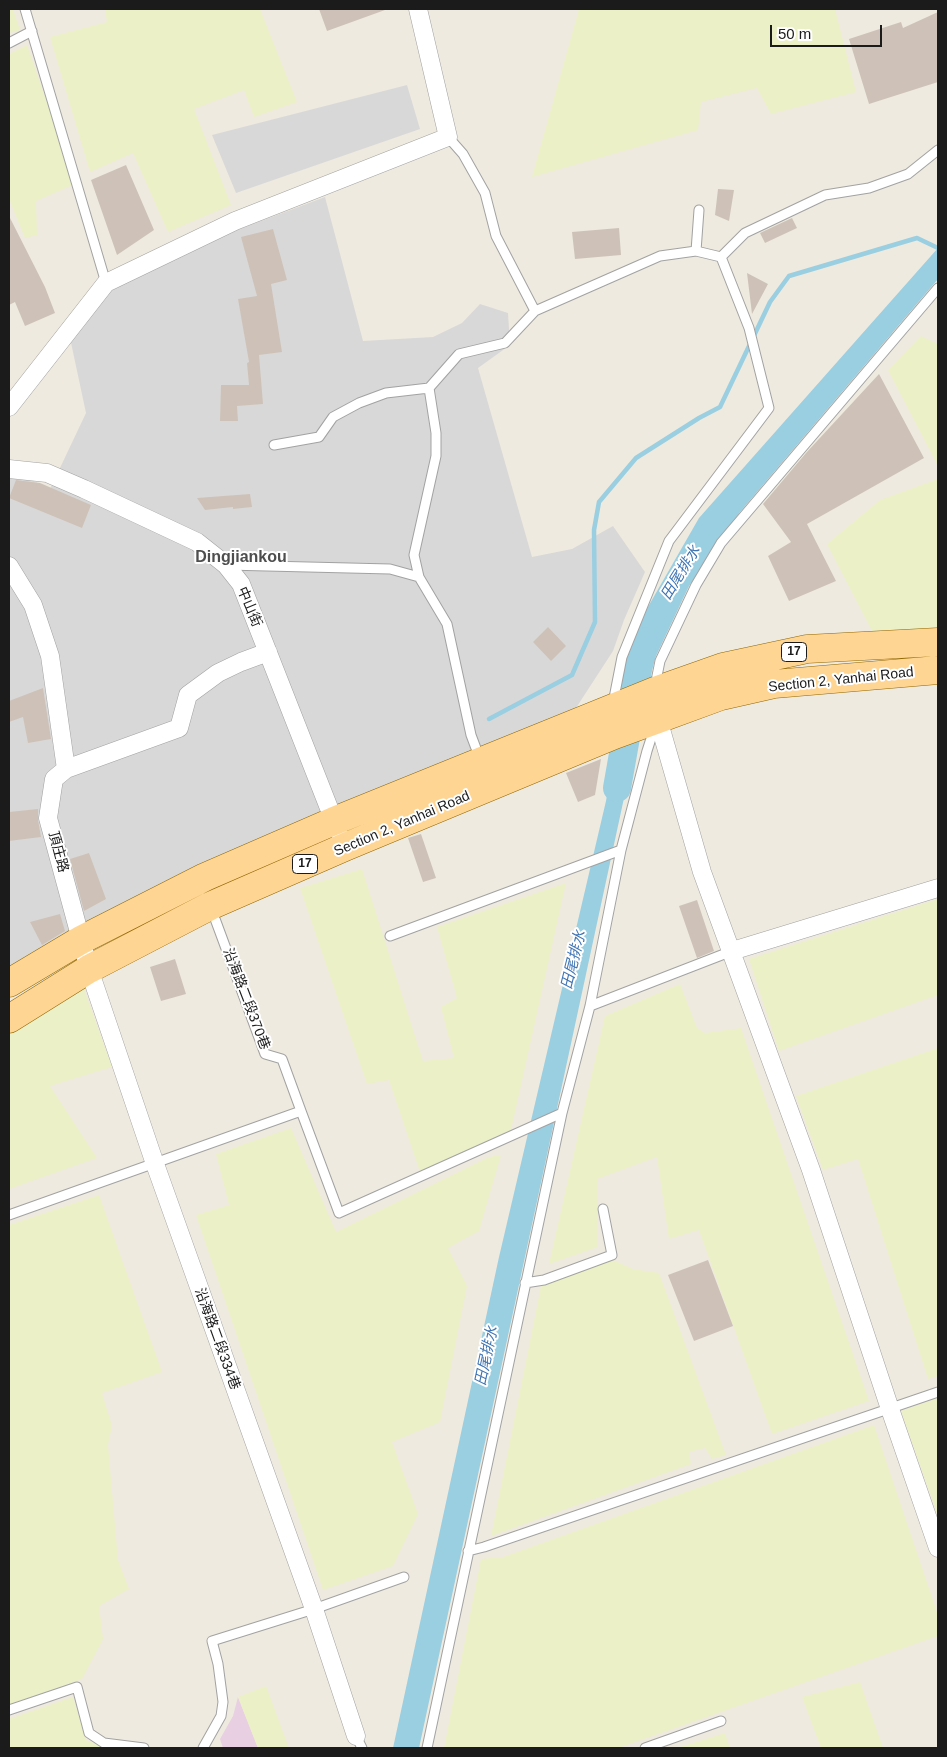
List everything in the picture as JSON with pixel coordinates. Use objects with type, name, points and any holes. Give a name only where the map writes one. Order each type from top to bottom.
[{"type":"main road","name":"Section 2, Yanhai Road","points":[[654,691],[722,667],[807,649],[938,642]]},
{"type":"main road","name":"Section 2, Yanhai Road","points":[[658,719],[721,696],[774,684],[938,670]]},
{"type":"main road","name":"17","points":[[613,721],[654,691]]},
{"type":"main road","name":"17","points":[[613,721],[658,719]]},
{"type":"main road","name":"Section 2, Yanhai Road","points":[[9,1018],[89,969],[210,906],[345,847],[486,774],[613,721]]},
{"type":"main road","name":"Section 2, Yanhai Road","points":[[9,983],[81,940],[205,878],[334,822],[486,774]]},
{"type":"street","points":[[9,407],[106,283],[235,221],[448,137],[418,9]]},
{"type":"street","name":"中山街","points":[[9,469],[47,473],[198,542],[226,566],[241,584],[345,847]]},
{"type":"street","points":[[9,566],[33,605],[50,656],[66,768],[179,728],[188,695],[218,673],[268,652]]},
{"type":"street","points":[[654,691],[658,719],[702,872],[811,1170],[938,1548]]},
{"type":"street","name":"頂庄路","points":[[66,768],[54,779],[48,818],[81,940]]},
{"type":"street","points":[[732,951],[938,888]]},
{"type":"street","name":"沿海路二段334巷","points":[[81,940],[89,969],[155,1164],[314,1609],[359,1742]]},
{"type":"lane","points":[[25,9],[106,283]]},
{"type":"lane","points":[[9,43],[32,31]]},
{"type":"lane","points":[[448,137],[463,154],[485,193],[496,236],[535,311]]},
{"type":"lane","points":[[721,258],[745,233],[825,195],[869,188],[908,174],[938,150]]},
{"type":"lane","points":[[696,251],[699,210]]},
{"type":"lane","points":[[274,445],[319,437],[333,417],[359,403],[386,392],[430,388],[459,354],[505,343],[535,311],[660,256],[696,251],[721,258]]},
{"type":"lane","points":[[613,721],[622,657],[669,541],[769,408],[749,328],[721,258]]},
{"type":"lane","points":[[654,691],[660,661],[696,585],[721,543],[938,288]]},
{"type":"lane","points":[[430,388],[436,433],[436,456],[414,555],[419,577],[447,624],[471,735],[486,774]]},
{"type":"lane","points":[[226,566],[390,569],[419,577]]},
{"type":"lane","points":[[427,1748],[562,1113],[590,1006],[621,850],[647,751],[658,719]]},
{"type":"lane","points":[[390,936],[621,850]]},
{"type":"lane","name":"沿海路二段370巷","points":[[210,906],[264,1054],[282,1059],[301,1111]]},
{"type":"lane","points":[[590,1006],[732,951]]},
{"type":"lane","points":[[9,1215],[301,1111],[339,1213],[562,1113]]},
{"type":"lane","points":[[525,1284],[544,1280],[612,1255],[603,1209]]},
{"type":"lane","points":[[468,1551],[938,1392]]},
{"type":"lane","points":[[203,1748],[221,1716],[223,1702],[218,1664],[212,1641],[314,1609],[404,1577]]},
{"type":"lane","points":[[9,1710],[77,1687],[89,1733],[104,1743],[144,1748]]},
{"type":"lane","points":[[645,1748],[721,1721]]},
{"type":"shaded area","points":[[407,85],[420,129],[236,193],[212,135]]},
{"type":"shaded area","points":[[325,197],[363,341],[433,337],[462,323],[480,304],[508,313],[510,345],[478,368],[532,557],[572,549],[613,526],[645,572],[613,651],[574,711],[9,970],[9,476],[19,474],[50,489],[86,413],[70,338],[109,292],[192,247]]},
{"type":"shaded area","points":[[238,1697],[258,1748],[223,1748],[220,1739],[233,1716]]},
{"type":"green space","points":[[9,9],[13,9],[20,30],[9,33]]},
{"type":"green space","points":[[105,9],[260,9],[297,102],[254,117],[244,90],[194,109],[231,205],[168,232],[133,153],[90,172],[50,37],[107,22]]},
{"type":"green space","points":[[579,9],[835,9],[856,92],[771,114],[757,88],[701,102],[698,130],[532,177]]},
{"type":"green space","points":[[27,45],[75,184],[36,201],[37,235],[25,238],[9,199],[9,54]]},
{"type":"green space","points":[[921,336],[938,344],[938,466],[888,370]]},
{"type":"green space","points":[[938,479],[938,635],[888,641],[887,630],[872,631],[827,544],[880,500]]},
{"type":"green space","points":[[362,869],[423,1061],[454,1058],[441,1007],[457,998],[437,927],[566,883],[511,1130],[420,1172],[389,1080],[367,1084],[300,888]]},
{"type":"green space","points":[[938,899],[938,995],[779,1051],[749,959]]},
{"type":"green space","points":[[80,978],[112,1067],[50,1086],[97,1158],[9,1189],[9,1020]]},
{"type":"green space","points":[[680,984],[697,1028],[705,1033],[741,1028],[869,1401],[772,1434],[699,1230],[669,1239],[657,1157],[597,1179],[598,1247],[549,1264],[605,1016]]},
{"type":"green space","points":[[938,1048],[938,1376],[928,1379],[858,1159],[823,1170],[796,1096]]},
{"type":"green space","points":[[291,1128],[336,1232],[489,1157],[501,1155],[479,1231],[448,1248],[467,1286],[440,1422],[392,1442],[418,1514],[393,1566],[323,1590],[196,1215],[229,1205],[216,1154]]},
{"type":"green space","points":[[99,1195],[162,1372],[102,1393],[112,1426],[108,1445],[118,1560],[129,1589],[99,1606],[103,1639],[82,1679],[9,1705],[9,1225]]},
{"type":"green space","points":[[613,1260],[633,1269],[659,1273],[726,1455],[712,1459],[705,1448],[689,1452],[691,1464],[491,1536],[541,1286]]},
{"type":"green space","points":[[938,1398],[938,1516],[901,1411]]},
{"type":"green space","points":[[874,1425],[938,1615],[938,1636],[618,1748],[444,1748],[481,1559],[503,1557]]},
{"type":"green space","points":[[860,1682],[883,1748],[821,1748],[802,1697]]},
{"type":"green space","points":[[266,1686],[289,1748],[258,1748],[238,1697]]},
{"type":"green space","points":[[73,1697],[86,1740],[107,1748],[9,1748],[9,1719]]},
{"type":"green space","points":[[725,1733],[730,1748],[677,1748]]},
{"type":"water","points":[[938,248],[938,279],[740,512],[689,586],[656,656],[651,673],[626,683],[630,649],[641,619],[699,518]]},
{"type":"water","points":[[635,747],[419,1748],[393,1748],[499,1257],[606,801],[614,755]]},
{"type":"building","points":[[319,9],[384,9],[385,10],[327,31]]},
{"type":"building","points":[[938,12],[938,82],[869,104],[849,39],[901,22],[903,28]]},
{"type":"building","points":[[126,165],[154,230],[117,255],[91,180]]},
{"type":"building","points":[[718,189],[734,190],[729,221],[715,215]]},
{"type":"building","points":[[9,216],[45,287],[55,313],[25,326],[15,302],[9,305]]},
{"type":"building","points":[[792,218],[797,228],[765,243],[760,233]]},
{"type":"building","points":[[619,228],[621,255],[575,259],[572,232]]},
{"type":"building","points":[[273,229],[287,280],[271,284],[282,352],[259,355],[263,404],[237,406],[238,421],[220,421],[221,385],[249,385],[247,363],[249,362],[238,299],[257,296],[241,237]]},
{"type":"building","points":[[747,273],[768,284],[752,314]]},
{"type":"building","points":[[879,374],[924,458],[807,524],[836,581],[789,601],[768,556],[791,542],[763,504],[806,453]]},
{"type":"building","points":[[16,480],[40,483],[91,505],[82,528],[9,498]]},
{"type":"building","points":[[250,494],[252,507],[233,509],[233,507],[205,510],[197,498]]},
{"type":"building","points":[[548,627],[566,646],[551,661],[533,642]]},
{"type":"building","points":[[43,688],[51,739],[28,743],[23,717],[9,722],[9,701]]},
{"type":"building","points":[[601,759],[595,795],[578,802],[566,773]]},
{"type":"building","points":[[38,809],[41,837],[9,841],[9,812]]},
{"type":"building","points":[[421,834],[436,878],[423,882],[408,838]]},
{"type":"building","points":[[89,853],[106,899],[84,911],[70,859]]},
{"type":"building","points":[[697,900],[714,951],[697,958],[679,906]]},
{"type":"building","points":[[60,914],[65,931],[42,945],[30,922]]},
{"type":"building","points":[[175,959],[186,994],[161,1001],[150,967]]},
{"type":"building","points":[[708,1260],[733,1326],[694,1341],[668,1275]]},
{"type":"waterway","points":[[489,719],[572,675],[595,622],[594,530],[599,502],[636,458],[720,407],[770,302],[789,276],[917,238],[938,248]]},
{"type":"waterway","name":"田尾排水","points":[[617,788],[643,641]]},
{"type":"district","name":"Dingjiankou","points":[[241,558]]}]
